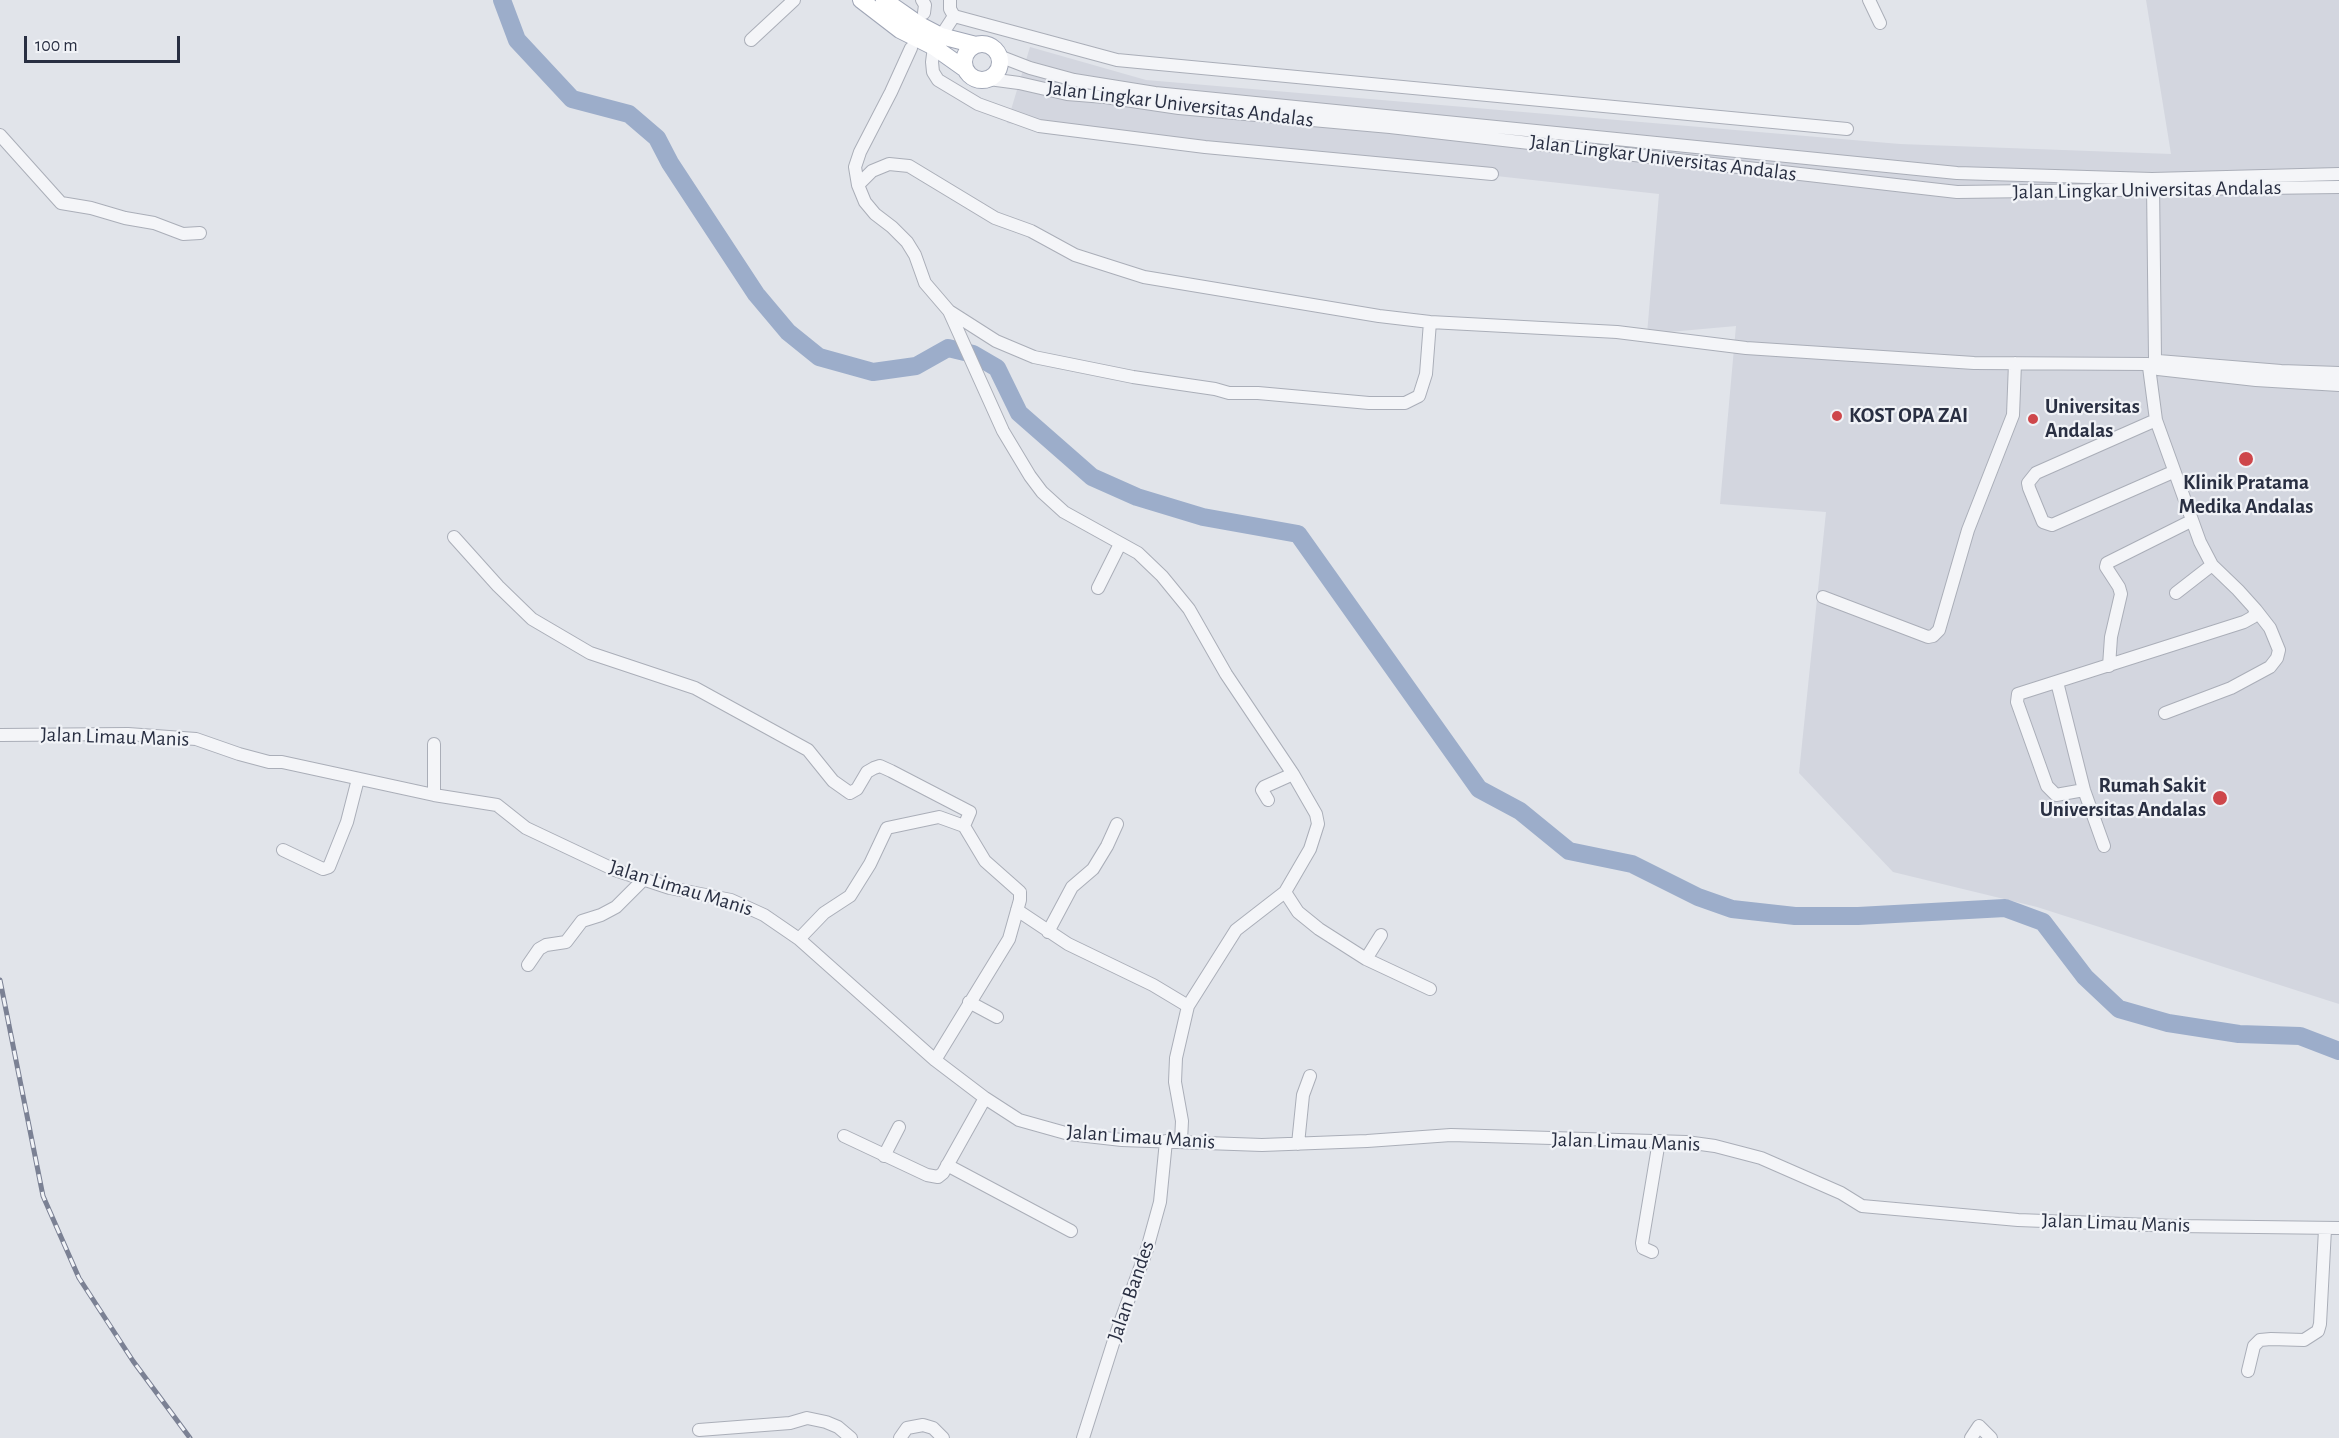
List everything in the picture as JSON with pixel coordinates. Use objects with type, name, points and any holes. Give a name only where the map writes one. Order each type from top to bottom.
[{"type":"main road","points":[[861,0],[900,30],[937,41],[989,46],[999,56],[999,67],[994,76],[989,79],[972,78],[965,69],[937,41],[920,25],[884,0]]},
{"type":"main road","points":[[965,69],[965,55],[976,45]]},
{"type":"street","points":[[751,40],[794,0]]},
{"type":"street","points":[[922,0],[925,5],[924,14]]},
{"type":"street","points":[[950,0],[950,9],[954,16],[1117,60],[1847,129]]},
{"type":"street","points":[[1869,0],[1880,23]]},
{"type":"street","points":[[954,16],[937,41],[932,62],[933,72],[938,80],[978,104],[1039,126],[1205,147],[1492,174]]},
{"type":"street","points":[[911,48],[860,152],[855,167],[858,185],[865,202],[875,214],[907,242],[915,255],[925,284],[949,311],[996,340],[1034,357],[1133,377],[1215,388],[1229,393],[1258,393],[1369,403],[1405,403],[1419,396],[1426,374],[1430,322]]},
{"type":"street","name":"Jalan Lingkar Universitas Andalas","points":[[999,56],[1030,68],[1074,80],[1155,93],[1957,173],[2153,185],[2339,188]]},
{"type":"street","name":"Jalan Lingkar Universitas Andalas","points":[[989,79],[1067,94],[1179,108],[1390,127],[1957,192],[2153,185],[2339,174]]},
{"type":"street","points":[[0,135],[61,203],[154,223],[183,234],[200,233]]},
{"type":"street","points":[[858,185],[872,171],[889,164],[909,166],[995,218],[1031,231],[1075,255],[1144,277],[1379,316],[1430,322],[1617,332],[1746,348],[1974,363],[2153,364],[2339,373]]},
{"type":"street","points":[[2318,175],[2319,189]]},
{"type":"street","points":[[2153,185],[2153,364],[2156,420],[2191,521],[2212,566],[2247,598],[2270,628],[2279,650],[2277,658],[2270,667],[2231,688],[2165,713]]},
{"type":"street","points":[[949,311],[1003,431],[1030,476],[1042,492],[1064,512],[1147,559],[1189,609],[1226,674],[1293,774],[1316,814],[1318,824],[1310,849],[1283,893],[1236,930],[1188,1006],[1175,1070],[1182,1121],[1181,1141]]},
{"type":"street","points":[[1823,597],[1928,637],[1933,636],[1938,630],[1968,530],[2013,415],[2015,363]]},
{"type":"street","points":[[2153,364],[2274,381],[2339,385]]},
{"type":"street","points":[[2156,420],[2036,473],[2028,483],[2029,488],[2043,522],[2052,525],[2173,471]]},
{"type":"street","points":[[2109,666],[2111,637],[2121,594],[2106,567],[2107,563],[2191,521]]},
{"type":"street","points":[[454,537],[498,586],[532,619],[590,653],[695,688],[808,750],[833,781],[850,793],[857,789],[867,772],[874,768],[880,766],[891,771],[970,812],[964,826]]},
{"type":"street","points":[[1098,588],[1120,544]]},
{"type":"street","points":[[2176,593],[2212,566]]},
{"type":"street","points":[[2084,790],[2063,795],[2053,794],[2047,786],[2017,702],[2018,694],[2244,622],[2253,617],[2256,610]]},
{"type":"street","points":[[2057,682],[2084,790],[2104,846]]},
{"type":"street","name":"Jalan Limau Manis","points":[[0,735],[128,734],[196,739],[239,754],[434,795],[497,805],[526,828],[594,861],[644,880],[748,906],[764,915],[799,939],[935,1060],[985,1098],[1019,1120],[1069,1134],[1122,1140],[1298,1144],[1452,1135],[1686,1142],[1715,1146],[1761,1158],[1841,1193],[1862,1206],[2018,1220],[2176,1226],[2339,1228]]},
{"type":"street","points":[[434,744],[434,795]]},
{"type":"street","points":[[1268,800],[1262,790],[1264,787],[1293,774]]},
{"type":"street","points":[[283,850],[324,869],[329,867],[347,822],[358,779]]},
{"type":"street","points":[[799,939],[824,913],[850,896],[870,864],[887,828],[939,817],[964,826],[985,861],[1020,892],[1008,939],[935,1060]]},
{"type":"street","points":[[1048,932],[1072,887],[1093,869],[1117,824]]},
{"type":"street","points":[[528,964],[546,945],[566,942],[582,921],[616,907],[644,880]]},
{"type":"street","points":[[1283,893],[1298,912],[1319,929],[1366,959],[1430,989]]},
{"type":"street","points":[[1017,910],[1048,932],[1153,985],[1188,1006]]},
{"type":"street","points":[[1366,959],[1382,935]]},
{"type":"street","points":[[969,1002],[997,1017]]},
{"type":"street","points":[[1298,1144],[1304,1095],[1310,1076]]},
{"type":"street","points":[[844,1136],[933,1177],[943,1173],[985,1098]]},
{"type":"street","points":[[884,1156],[899,1127]]},
{"type":"street","name":"Jalan Bandes","points":[[1083,1438],[1116,1334],[1147,1249],[1160,1202],[1166,1141]]},
{"type":"street","points":[[1652,1252],[1643,1248],[1642,1243],[1659,1142]]},
{"type":"street","points":[[947,1165],[1071,1231]]},
{"type":"street","points":[[2248,1371],[2253,1346],[2260,1340],[2304,1340],[2318,1330],[2325,1229]]},
{"type":"street","points":[[699,1430],[790,1423],[807,1418],[838,1427],[851,1438]]},
{"type":"street","points":[[900,1438],[907,1428],[923,1425],[933,1428],[943,1438]]},
{"type":"street","points":[[1971,1438],[1978,1426],[1991,1438]]},
{"type":"shaded area","name":"Universitas Andalas","points":[[2146,0],[2339,0],[2339,1004],[2037,907],[1893,872],[1799,773],[1826,512],[1720,504],[1736,326],[1647,334],[1659,194],[1433,169],[1140,142],[1007,123],[1030,47],[1146,80],[1900,144],[2171,154]]},
{"type":"waterway","points":[[502,0],[517,40],[572,99],[629,114],[657,138],[670,163],[756,294],[788,332],[819,357],[873,372],[916,366],[948,348],[973,354],[997,368],[1019,413],[1092,477],[1137,497],[1203,517],[1298,534],[1479,789],[1520,811],[1569,851],[1632,864],[1698,897],[1732,909],[1795,916],[1858,916],[2005,908],[2043,922],[2085,977],[2119,1009],[2168,1023],[2239,1034],[2300,1036],[2339,1051]]},
{"type":"railway","points":[[0,980],[43,1196],[79,1278],[133,1361],[190,1438]]},
{"type":"place","name":"KOST OPA ZAI","points":[[1837,416]]},
{"type":"place","name":"Universitas Andalas","points":[[2033,419]]},
{"type":"place","name":"Klinik Pratama Medika Andalas","points":[[2246,459]]},
{"type":"place","name":"Rumah Sakit Universitas Andalas","points":[[2220,798]]}]
